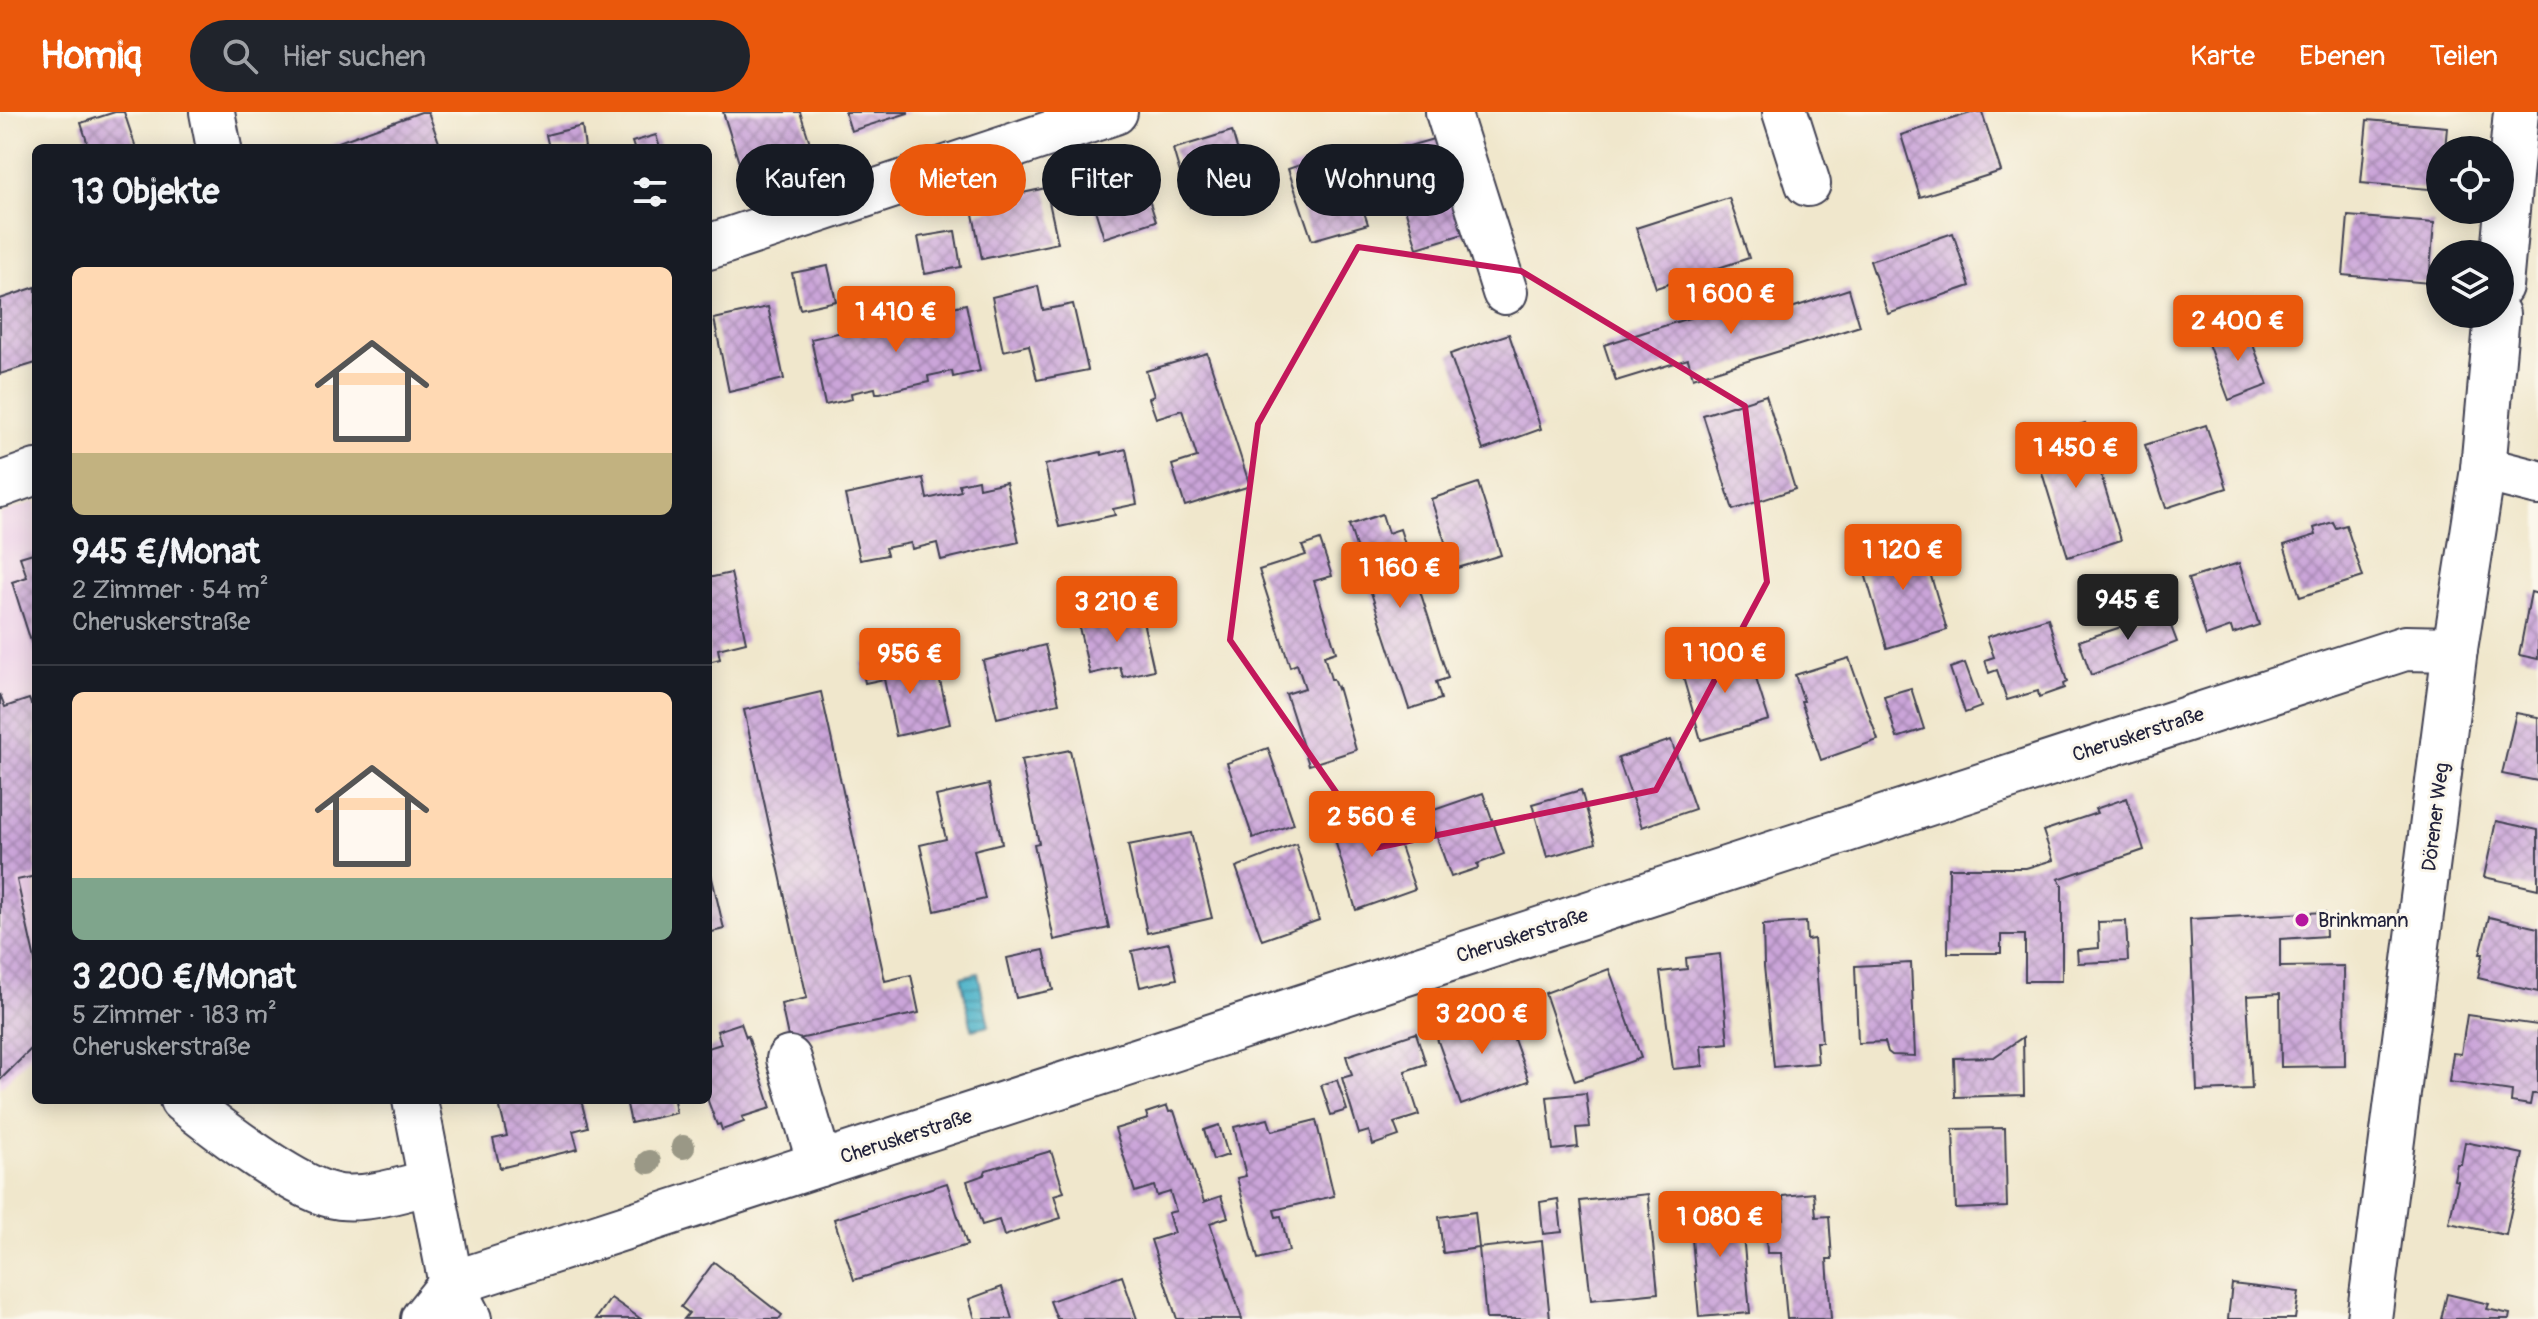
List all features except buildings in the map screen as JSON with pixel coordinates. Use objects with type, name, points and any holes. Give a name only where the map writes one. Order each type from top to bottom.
[{"type":"street","points":[[212,112],[218,144]]},
{"type":"street","points":[[712,246],[1044,123],[1115,112]]},
{"type":"street","points":[[1448,112],[1505,292]]},
{"type":"street","points":[[1785,112],[1808,184]]},
{"type":"street","points":[[2504,240],[2516,112]]},
{"type":"street","name":"Dörener Weg","points":[[2369,1319],[2455,649],[2483,469],[2496,328]]},
{"type":"street","points":[[2483,469],[2538,483]]},
{"type":"street","points":[[0,485],[32,473]]},
{"type":"street","name":"Cheruskerstraße","points":[[460,1302],[820,1164],[2405,648],[2455,649]]},
{"type":"street","points":[[789,1059],[820,1164]]},
{"type":"street","points":[[188,1104],[265,1160],[319,1192],[358,1197],[431,1182]]},
{"type":"street","points":[[416,1104],[460,1302],[423,1319]]},
{"type":"highlighted area","points":[[1358,247],[1521,271],[1745,406],[1767,582],[1656,790],[1375,848],[1230,640],[1258,424]]},
{"type":"shaded area","points":[[32,502],[32,1055],[0,1088],[0,514]]},
{"type":"water","points":[[978,973],[989,1026],[972,1030],[961,977]]},
{"type":"place","name":"Brinkmann","points":[[2302,920]]}]
